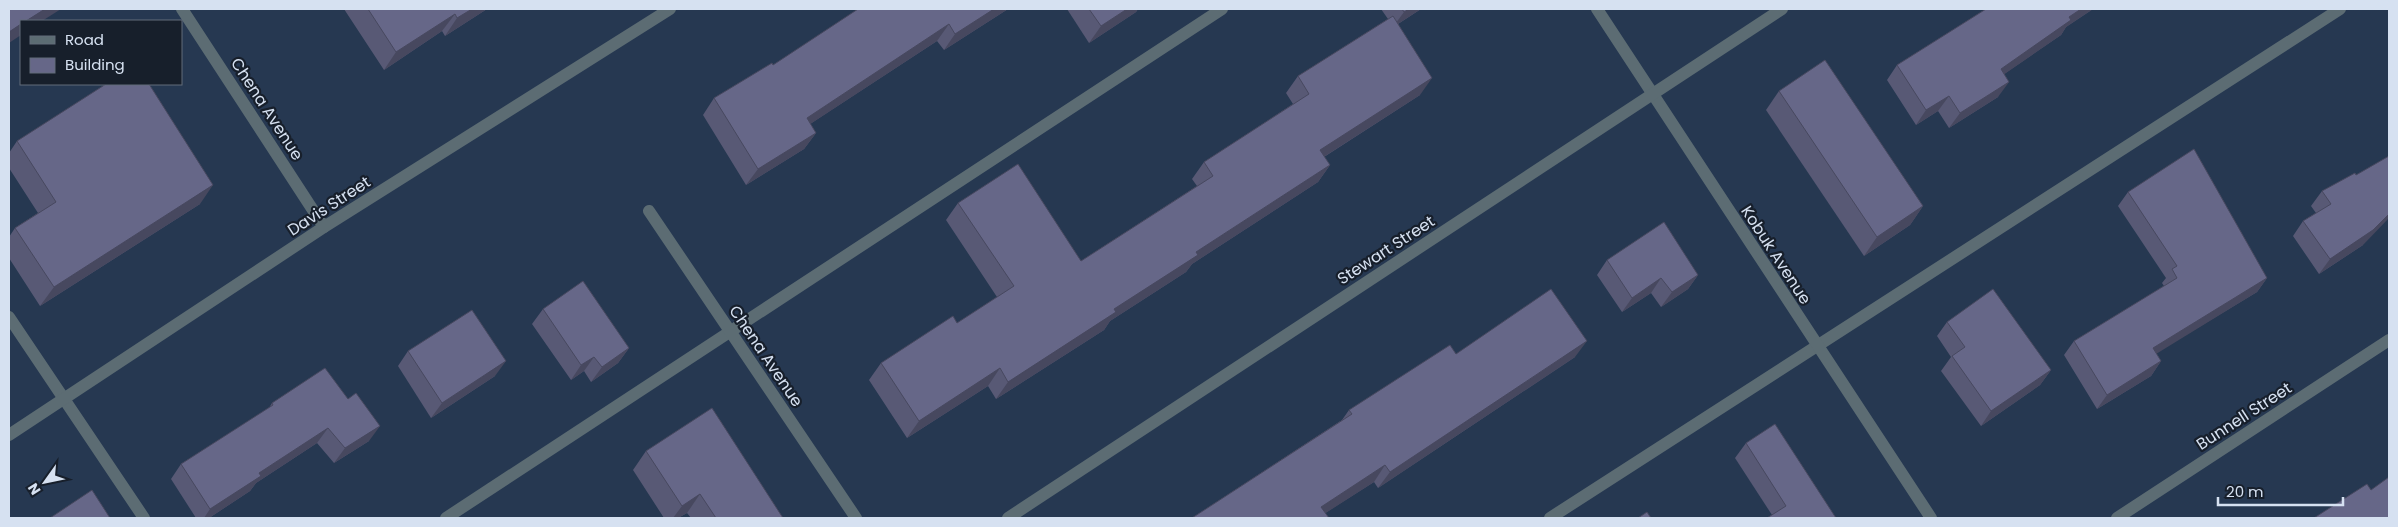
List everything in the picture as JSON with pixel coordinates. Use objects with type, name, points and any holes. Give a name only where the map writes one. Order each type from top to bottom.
[{"type":"street","name":"Chena Avenue","points":[[182,9],[324,228]]},
{"type":"street","name":"Davis Street","points":[[9,435],[324,228],[670,9]]},
{"type":"street","points":[[446,518],[1222,9]]},
{"type":"street","name":"Kobuk Avenue","points":[[1597,9],[1930,518]]},
{"type":"street","name":"Stewart Street","points":[[1008,518],[1782,9]]},
{"type":"street","points":[[1550,518],[2340,9]]},
{"type":"street","name":"Chena Avenue","points":[[649,211],[856,518]]},
{"type":"street","points":[[9,317],[62,400],[144,518]]},
{"type":"street","name":"Bunnell Street","points":[[2117,518],[2389,340]]},
{"type":"building","points":[[9,9],[45,9],[28,20],[20,20],[20,25],[9,32]]},
{"type":"building","points":[[368,9],[472,9],[457,18],[455,14],[396,52]]},
{"type":"building","points":[[858,9],[994,9],[955,34],[949,24],[807,118],[816,133],[758,169],[714,98],[772,63],[773,65]]},
{"type":"building","points":[[1089,9],[1127,9],[1101,26]]},
{"type":"building","points":[[1986,9],[2081,9],[2069,17],[2071,20],[2001,69],[2009,82],[1960,113],[1949,96],[1926,110],[1897,65]]},
{"type":"building","points":[[1393,16],[1432,78],[1320,150],[1330,165],[1196,252],[1198,255],[1114,309],[1116,312],[1008,382],[1000,368],[919,421],[881,363],[953,316],[957,323],[1014,286],[958,203],[1018,164],[1081,261],[1213,176],[1204,162],[1309,94],[1298,76]]},
{"type":"building","points":[[1825,60],[1923,206],[1877,237],[1779,91]]},
{"type":"building","points":[[104,85],[150,85],[213,185],[54,287],[15,228],[56,202],[17,141]]},
{"type":"building","points":[[2194,149],[2267,278],[2153,348],[2161,361],[2107,395],[2074,341],[2177,278],[2172,269],[2177,266],[2128,192]]},
{"type":"building","points":[[2389,156],[2389,214],[2373,230],[2330,259],[2303,221],[2331,204],[2322,191],[2355,173],[2356,175]]},
{"type":"building","points":[[1664,222],[1698,275],[1672,292],[1661,278],[1632,298],[1607,260]]},
{"type":"building","points":[[583,281],[629,348],[602,367],[594,357],[581,365],[543,309]]},
{"type":"building","points":[[1551,289],[1587,341],[1390,472],[1385,465],[1321,507],[1329,518],[1192,518],[1352,414],[1349,410],[1450,345],[1456,354]]},
{"type":"building","points":[[1993,289],[2051,370],[1991,411],[1952,356],[1965,347],[1947,322]]},
{"type":"building","points":[[472,310],[506,361],[442,403],[408,351]]},
{"type":"building","points":[[325,368],[348,399],[356,393],[380,426],[345,448],[328,428],[259,473],[261,476],[210,509],[181,464],[273,405],[272,403]]},
{"type":"building","points":[[712,408],[783,518],[716,518],[700,494],[682,506],[646,451]]},
{"type":"building","points":[[1775,424],[1836,518],[1767,518],[1786,506],[1746,443]]},
{"type":"building","points":[[2389,477],[2389,518],[2314,518],[2367,484],[2371,490]]},
{"type":"building","points":[[92,490],[110,518],[50,518]]},
{"type":"building","points":[[1647,512],[1651,518],[1638,518]]}]
